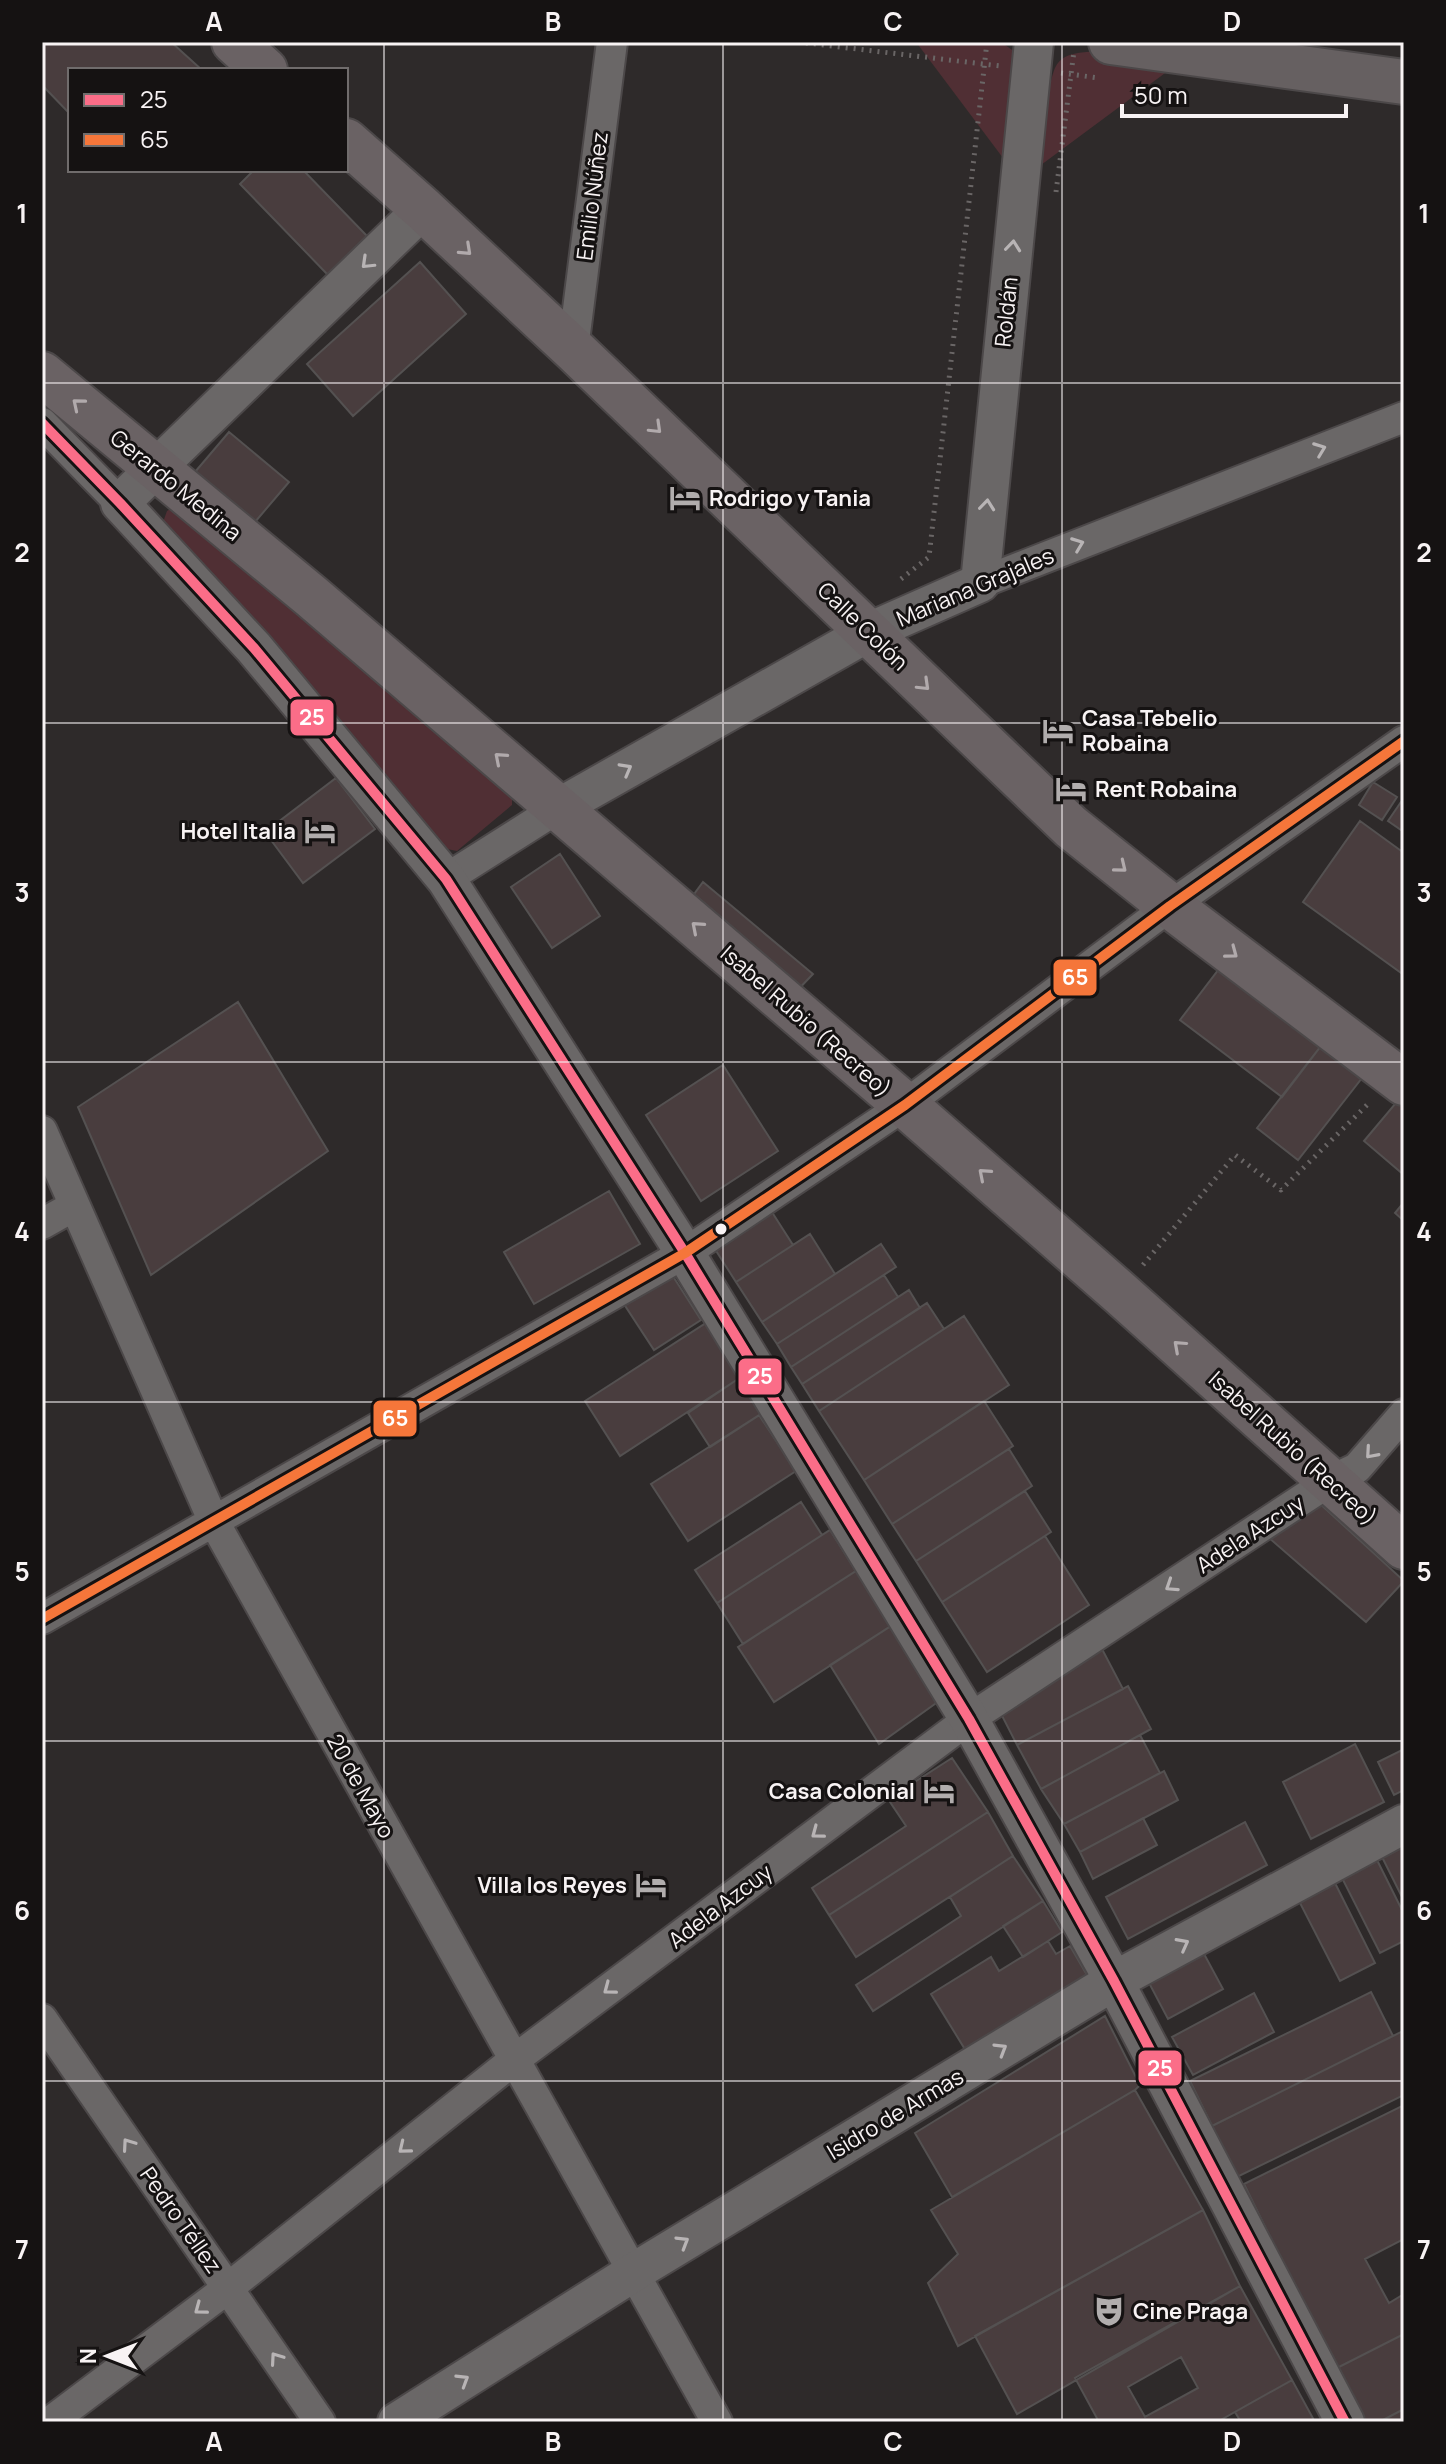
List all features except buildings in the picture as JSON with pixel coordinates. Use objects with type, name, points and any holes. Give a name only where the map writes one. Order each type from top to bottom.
[{"type":"main road","points":[[234,42],[263,68]]},
{"type":"main road","points":[[1111,42],[1404,82]]},
{"type":"main road","name":"Calle Colón","points":[[348,143],[573,349],[1071,827],[1400,1080]]},
{"type":"main road","name":"Gerardo Medina","points":[[42,374],[311,596]]},
{"type":"main road","name":"Isabel Rubio (Recreo)","points":[[311,596],[905,1105],[1404,1547]]},
{"type":"street","name":"Emilio Núñez","points":[[573,349],[612,42]]},
{"type":"street","name":"Roldán","points":[[980,583],[1034,42]]},
{"type":"street","points":[[423,209],[120,503],[254,648],[446,879],[685,1253],[969,1719],[1114,1981],[1345,2422]]},
{"type":"street","name":"Mariana Grajales","points":[[446,879],[558,808],[869,632],[980,583],[1404,417]]},
{"type":"street","name":"Gerardo Medina","points":[[42,423],[120,503]]},
{"type":"street","points":[[42,1619],[685,1253],[905,1105],[1170,906],[1404,741]]},
{"type":"street","name":"20 de Mayo","points":[[42,1131],[213,1520],[717,2422]]},
{"type":"street","points":[[42,1224],[74,1206]]},
{"type":"street","name":"Adela Azcuy","points":[[50,2422],[228,2288],[514,2060],[969,1719],[1330,1481],[1357,1468],[1404,1414]]},
{"type":"street","name":"Isidro de Armas","points":[[397,2422],[634,2272],[1114,1981],[1404,1824]]},
{"type":"street","name":"Pedro Téllez","points":[[42,2019],[320,2422]]},
{"type":"path","points":[[896,583],[929,557],[987,42]]},
{"type":"path","points":[[1120,1293],[1235,1155],[1281,1190],[1400,1080]]},
{"type":"shaded area","points":[[916,42],[1001,42],[1019,55],[1009,166]]},
{"type":"shaded area","points":[[1094,51],[1180,62],[1041,165],[1054,70],[1066,57]]},
{"type":"shaded area","points":[[176,505],[512,791],[512,805],[457,851],[447,849],[162,525],[167,511]]},
{"type":"transit line","name":"25","points":[[42,423],[254,648],[446,879],[685,1253],[969,1719],[1114,1981],[1345,2422]]},
{"type":"transit line","name":"65","points":[[42,1619],[685,1253],[905,1105],[1170,906],[1404,741]]},
{"type":"place","name":"Rodrigo y Tania","points":[[685,498]]},
{"type":"place","name":"Casa Tebelio Robaina","points":[[1058,731]]},
{"type":"place","name":"Rent Robaina","points":[[1071,789]]},
{"type":"place","name":"Hotel Italia","points":[[320,831]]},
{"type":"place","name":"Casa Colonial","points":[[939,1791]]},
{"type":"place","name":"Villa los Reyes","points":[[651,1885]]},
{"type":"place","name":"Cine Praga","points":[[1109,2311]]}]
